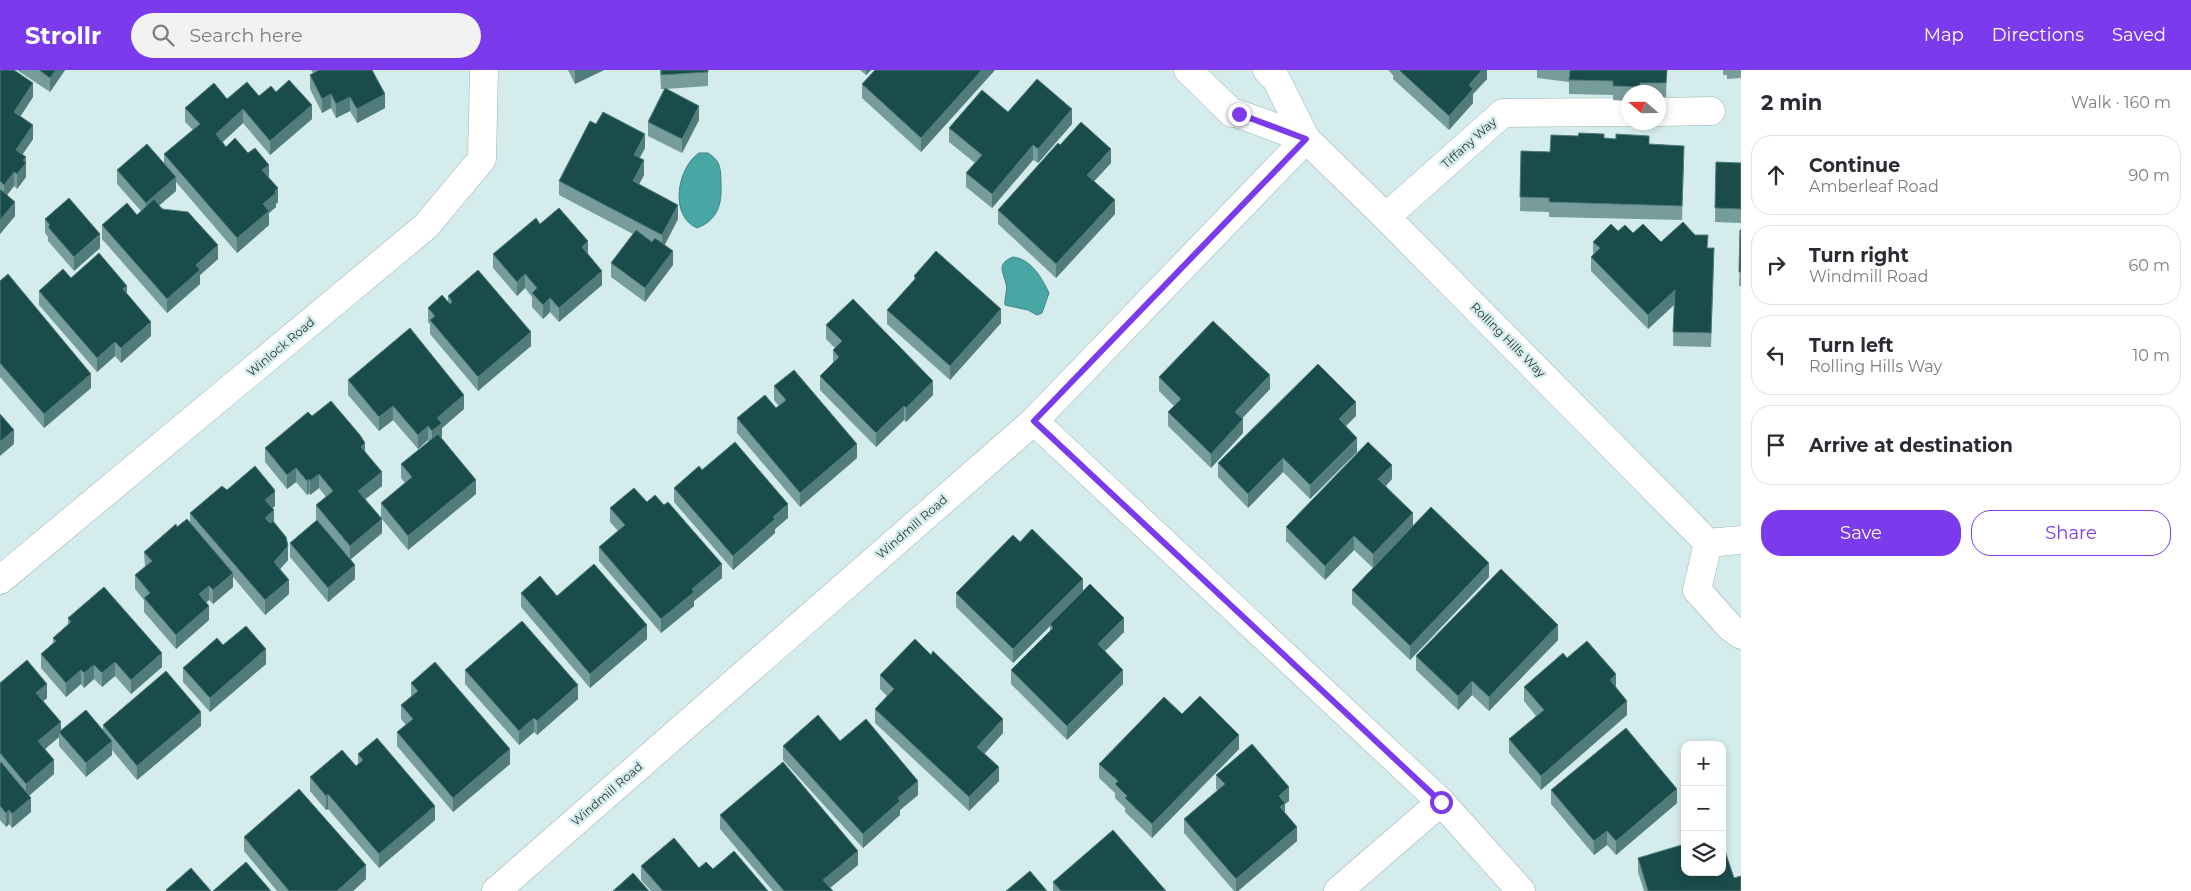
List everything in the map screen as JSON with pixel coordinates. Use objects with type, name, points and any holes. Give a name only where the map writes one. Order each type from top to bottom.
[{"type":"street","name":"Winlock Road","points":[[0,580],[426,226],[482,159],[484,70]]},
{"type":"street","name":"Rolling Hills Way","points":[[1188,70],[1232,113],[1306,139]]},
{"type":"street","name":"Rolling Hills Way","points":[[1267,70],[1276,79],[1306,139],[1386,217],[1708,543]]},
{"type":"street","points":[[1666,112],[1711,111]]},
{"type":"street","name":"Tiffany Way","points":[[1386,217],[1503,112],[1621,112]]},
{"type":"street","name":"Windmill Road","points":[[496,891],[1034,421],[1306,139]]},
{"type":"street","points":[[1034,421],[1441,802],[1521,891]]},
{"type":"street","points":[[1741,540],[1708,543],[1697,590],[1730,627],[1741,635]]},
{"type":"street","points":[[1338,891],[1441,802]]},
{"type":"water","points":[[699,153],[708,153],[717,161],[720,172],[721,198],[717,210],[710,221],[697,228],[688,222],[682,213],[679,192],[685,169]]},
{"type":"water","points":[[1013,257],[1030,265],[1046,287],[1049,293],[1042,313],[1037,315],[1028,310],[1005,305],[1006,287],[1002,268],[1004,262]]},
{"type":"building","points":[[0,70],[14,70],[33,83],[14,112],[33,125],[16,150],[26,157],[23,160],[26,163],[17,174],[14,172],[4,185],[0,181]]},
{"type":"building","points":[[39,70],[56,70],[50,78]]},
{"type":"building","points":[[319,70],[372,70],[385,94],[357,109],[350,97],[336,104],[331,94],[322,99],[310,75]]},
{"type":"building","points":[[661,70],[708,70],[708,72],[661,75]]},
{"type":"building","points":[[875,70],[982,70],[921,138],[862,84]]},
{"type":"building","points":[[1399,70],[1482,70],[1469,85],[1473,89],[1449,116]]},
{"type":"building","points":[[1570,70],[1667,70],[1666,83],[1640,83],[1640,85],[1621,86],[1613,86],[1613,81],[1569,80]]},
{"type":"building","points":[[1037,79],[1072,109],[1038,149],[1033,145],[992,194],[966,173],[982,155],[949,128],[982,90],[1008,112]]},
{"type":"building","points":[[289,80],[312,105],[270,141],[243,109],[216,134],[226,147],[235,138],[248,153],[255,148],[269,165],[262,170],[278,188],[275,191],[276,193],[263,204],[269,211],[237,238],[164,154],[200,124],[185,108],[214,83],[227,99],[247,82],[259,96],[271,86],[276,92]]},
{"type":"building","points":[[665,88],[699,106],[682,139],[648,122]]},
{"type":"building","points":[[603,112],[645,134],[634,155],[644,160],[633,181],[678,205],[662,235],[559,181],[590,121],[596,124]]},
{"type":"building","points":[[1081,122],[1111,149],[1087,175],[1115,200],[1056,264],[998,210],[1058,143],[1060,145]]},
{"type":"building","points":[[1579,133],[1604,134],[1604,138],[1616,139],[1616,134],[1649,136],[1649,144],[1684,146],[1682,206],[1549,202],[1549,198],[1520,197],[1521,151],[1550,152],[1551,135],[1578,136]]},
{"type":"building","points":[[147,144],[176,177],[146,203],[117,170]]},
{"type":"building","points":[[1716,162],[1741,163],[1741,209],[1715,208]]},
{"type":"building","points":[[0,189],[15,202],[0,220]]},
{"type":"building","points":[[69,198],[100,234],[74,257],[48,227],[50,225],[45,219]]},
{"type":"building","points":[[154,199],[162,209],[188,212],[218,245],[196,265],[200,270],[167,299],[102,225],[127,203],[137,215]]},
{"type":"building","points":[[559,208],[588,241],[582,247],[602,271],[559,308],[550,298],[543,305],[532,293],[537,288],[525,274],[517,282],[493,254],[536,218],[540,224]]},
{"type":"building","points":[[1683,222],[1695,235],[1708,235],[1707,248],[1714,248],[1711,333],[1673,332],[1675,290],[1648,315],[1591,257],[1600,248],[1593,242],[1611,224],[1618,231],[1625,225],[1633,233],[1643,224],[1661,242]]},
{"type":"building","points":[[636,230],[652,242],[655,238],[673,251],[645,288],[611,263]]},
{"type":"building","points":[[1740,230],[1741,272],[1739,272]]},
{"type":"building","points":[[936,251],[1001,309],[950,366],[887,310],[916,278],[914,276]]},
{"type":"building","points":[[99,253],[127,286],[123,289],[151,322],[121,348],[115,342],[97,358],[39,291],[63,269],[71,278]]},
{"type":"building","points":[[478,270],[531,332],[478,377],[430,320],[435,316],[428,308],[442,295],[450,304],[452,301],[448,296]]},
{"type":"building","points":[[8,274],[91,374],[44,414],[0,363],[0,281]]},
{"type":"building","points":[[853,299],[933,381],[906,408],[904,406],[876,433],[820,376],[839,357],[833,350],[842,341],[826,325]]},
{"type":"building","points":[[1213,321],[1270,375],[1235,412],[1243,419],[1211,454],[1168,412],[1181,399],[1159,377]]},
{"type":"building","points":[[410,328],[464,395],[437,418],[442,423],[432,431],[428,426],[418,435],[393,406],[379,417],[348,380]]},
{"type":"building","points":[[1318,364],[1356,402],[1339,419],[1357,438],[1310,485],[1283,458],[1248,494],[1218,463]]},
{"type":"building","points":[[794,370],[857,444],[800,493],[737,418],[765,395],[776,408],[786,400],[774,386]]},
{"type":"building","points":[[331,401],[360,435],[365,443],[361,447],[382,472],[358,491],[382,519],[350,546],[316,505],[333,491],[319,474],[310,481],[309,479],[307,481],[296,468],[287,475],[265,448],[308,412],[312,416]]},
{"type":"building","points":[[0,414],[14,430],[0,442]]},
{"type":"building","points":[[438,434],[476,480],[408,536],[381,503],[412,477],[401,464]]},
{"type":"building","points":[[735,442],[788,504],[773,517],[775,519],[733,556],[674,488],[699,466],[702,470]]},
{"type":"building","points":[[1368,442],[1392,465],[1378,479],[1413,513],[1373,554],[1354,536],[1325,566],[1286,527]]},
{"type":"building","points":[[255,466],[275,492],[265,500],[274,510],[265,518],[270,523],[273,521],[286,537],[288,546],[274,562],[289,580],[265,600],[190,513],[222,486],[227,490]]},
{"type":"building","points":[[634,488],[647,502],[655,495],[664,505],[668,502],[722,564],[692,589],[694,592],[661,619],[599,547],[625,525],[610,508]]},
{"type":"building","points":[[1431,507],[1489,563],[1410,646],[1352,590]]},
{"type":"building","points":[[187,519],[233,573],[213,590],[209,586],[199,594],[209,606],[176,635],[144,598],[150,593],[135,575],[152,561],[144,552],[176,524],[177,527]]},
{"type":"building","points":[[317,520],[355,565],[328,588],[290,543]]},
{"type":"building","points":[[1032,529],[1083,579],[1013,649],[956,593],[1013,535],[1020,542]]},
{"type":"building","points":[[594,564],[647,625],[590,674],[521,593],[540,576],[557,596]]},
{"type":"building","points":[[1501,569],[1558,625],[1489,697],[1472,681],[1458,696],[1416,656]]},
{"type":"building","points":[[1090,584],[1124,618],[1098,644],[1123,670],[1067,726],[1011,670],[1053,628],[1050,624]]},
{"type":"building","points":[[104,587],[162,653],[131,680],[115,662],[102,673],[94,665],[84,673],[81,670],[66,683],[41,654],[56,641],[53,638],[71,622],[68,618]]},
{"type":"building","points":[[522,621],[578,685],[537,721],[534,718],[519,731],[465,670]]},
{"type":"building","points":[[246,626],[266,649],[210,698],[183,668],[217,638],[223,645]]},
{"type":"building","points":[[915,639],[931,655],[933,651],[1003,719],[977,747],[999,767],[969,797],[875,709],[894,689],[880,675]]},
{"type":"building","points":[[1587,641],[1616,674],[1610,680],[1627,701],[1541,776],[1509,739],[1544,710],[1524,687],[1563,653],[1567,658]]},
{"type":"building","points":[[27,660],[47,684],[36,693],[61,722],[38,741],[54,760],[26,784],[0,753],[0,683]]},
{"type":"building","points":[[435,662],[510,749],[453,798],[397,732],[413,719],[401,705],[418,691],[411,683]]},
{"type":"building","points":[[166,671],[201,712],[137,766],[103,725]]},
{"type":"building","points":[[1200,696],[1239,735],[1152,824],[1125,798],[1127,796],[1115,784],[1118,781],[1099,764],[1164,697],[1182,714]]},
{"type":"building","points":[[86,710],[112,741],[86,763],[59,732]]},
{"type":"building","points":[[818,715],[840,741],[866,719],[918,781],[898,798],[900,801],[863,834],[783,746]]},
{"type":"building","points":[[1626,728],[1677,789],[1616,841],[1607,831],[1594,841],[1551,790]]},
{"type":"building","points":[[377,738],[435,806],[379,854],[328,794],[326,796],[310,777],[342,750],[356,766],[363,760],[358,754]]},
{"type":"building","points":[[1252,744],[1289,787],[1279,796],[1285,803],[1280,807],[1297,827],[1236,879],[1184,819],[1225,784],[1216,775]]},
{"type":"building","points":[[1,762],[31,798],[12,814],[9,810],[6,813],[0,806]]},
{"type":"building","points":[[783,762],[858,851],[823,880],[833,891],[784,891],[720,815]]},
{"type":"building","points":[[299,789],[366,865],[337,891],[289,891],[244,837]]},
{"type":"building","points":[[1113,830],[1166,891],[1061,891],[1053,882]]},
{"type":"building","points":[[674,838],[699,868],[706,862],[713,869],[734,851],[768,891],[663,891],[641,866]]},
{"type":"building","points":[[1681,845],[1681,876],[1726,876],[1726,854],[1734,878],[1741,876],[1741,891],[1648,891],[1638,858]]},
{"type":"building","points":[[246,862],[271,891],[213,891]]},
{"type":"building","points":[[191,868],[211,891],[166,890]]},
{"type":"building","points":[[1030,871],[1047,891],[1006,891]]},
{"type":"building","points":[[633,873],[649,891],[613,891]]},
{"type":"route","points":[[1239,114],[1306,139],[1034,421],[1441,802]]}]
